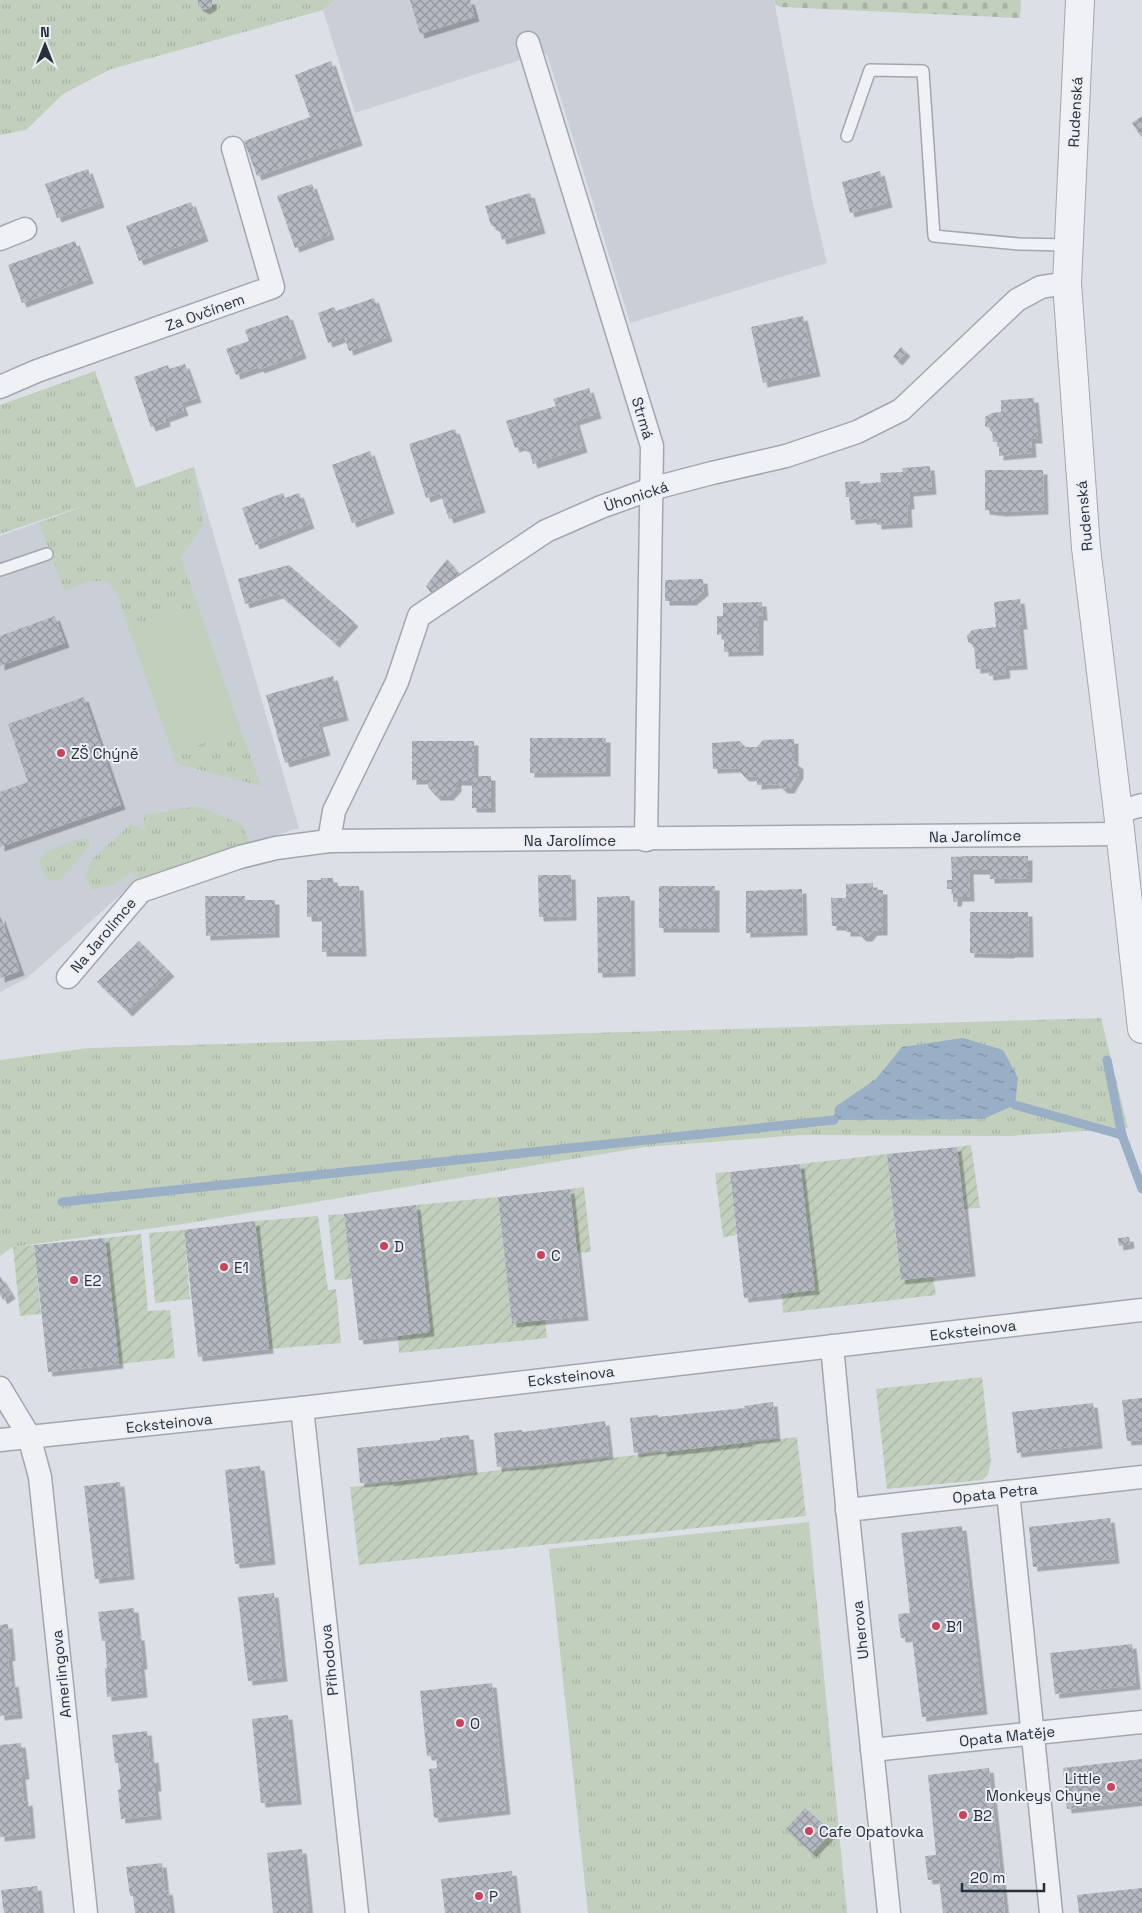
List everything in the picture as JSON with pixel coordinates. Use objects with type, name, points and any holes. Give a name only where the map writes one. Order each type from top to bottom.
[{"type":"street","name":"Rudenská","points":[[1080,0],[1067,283],[1086,548],[1127,817],[1142,1029]]},
{"type":"street","name":"Strmá","points":[[528,43],[652,446],[646,840]]},
{"type":"street","name":"Za Ovčínem","points":[[2,381],[37,371],[273,287],[233,148]]},
{"type":"street","points":[[0,239],[25,229]]},
{"type":"street","name":"Úhonická","points":[[329,841],[334,811],[397,682],[419,616],[546,531],[601,507],[651,489],[786,456],[857,432],[901,410],[1017,300],[1040,287],[1067,283]]},
{"type":"street","name":"Na Jarolímce","points":[[68,977],[141,891],[276,848],[329,841],[646,840],[1127,817]]},
{"type":"street","name":"Ecksteinova","points":[[0,1440],[29,1436],[71,1434],[302,1408],[1142,1310]]},
{"type":"street","name":"Uherova","points":[[832,1346],[889,1913]]},
{"type":"street","name":"Amerlingova","points":[[0,1388],[29,1436],[40,1477],[86,1913]]},
{"type":"street","name":"Příhodova","points":[[302,1408],[357,1913]]},
{"type":"street","name":"Opata Petra","points":[[847,1510],[1142,1477]]},
{"type":"street","points":[[1008,1492],[1051,1913]]},
{"type":"street","name":"Opata Matěje","points":[[872,1750],[1142,1722]]},
{"type":"lane","points":[[847,136],[870,70],[923,71],[934,236],[1019,244],[1068,244]]},
{"type":"lane","points":[[0,570],[47,554]]},
{"type":"shaded area","points":[[335,0],[774,0],[813,204],[827,263],[630,323],[547,54],[517,61],[355,113],[323,10]]},
{"type":"shaded area","points":[[194,467],[299,828],[136,881],[27,978],[0,992],[0,536]]},
{"type":"green space","points":[[0,0],[335,0],[323,10],[111,69],[63,94],[26,130],[0,135]]},
{"type":"green space","points":[[774,0],[1021,0],[1020,18],[780,7],[775,4]]},
{"type":"green space","points":[[95,371],[136,488],[194,467],[203,525],[181,557],[198,606],[129,630],[116,591],[106,581],[90,581],[64,591],[39,523],[86,505],[0,534],[0,405]]},
{"type":"green space","points":[[198,606],[241,730],[173,754],[129,630]]},
{"type":"green space","points":[[241,730],[261,786],[175,763],[173,754]]},
{"type":"green space","points":[[197,806],[243,825],[250,844],[136,881],[133,872],[115,884],[92,890],[85,878],[91,860],[131,824],[145,830],[144,815]]},
{"type":"green space","points":[[81,838],[89,839],[89,846],[59,880],[50,880],[43,874],[39,861],[45,852]]},
{"type":"green space","points":[[1101,1018],[1128,1128],[1010,1136],[802,1135],[645,1147],[183,1224],[13,1247],[0,1256],[0,1060],[89,1048]]},
{"type":"green space","points":[[971,1145],[980,1208],[964,1209],[957,1147]]},
{"type":"green space","points":[[887,1154],[901,1280],[933,1277],[936,1295],[783,1313],[782,1294],[814,1290],[800,1164]]},
{"type":"green space","points":[[730,1172],[737,1235],[723,1237],[715,1173]]},
{"type":"green space","points":[[584,1187],[591,1252],[577,1253],[570,1189]]},
{"type":"green space","points":[[498,1197],[512,1323],[545,1320],[547,1338],[399,1353],[398,1336],[430,1332],[416,1205]]},
{"type":"green space","points":[[344,1214],[352,1279],[335,1280],[328,1215]]},
{"type":"green space","points":[[318,1216],[328,1290],[336,1289],[341,1343],[269,1349],[255,1221]]},
{"type":"green space","points":[[184,1230],[190,1299],[155,1303],[149,1233]]},
{"type":"green space","points":[[141,1234],[148,1311],[170,1310],[175,1358],[119,1364],[105,1238]]},
{"type":"green space","points":[[34,1245],[41,1314],[20,1316],[13,1247]]},
{"type":"green space","points":[[982,1377],[991,1462],[988,1474],[982,1480],[887,1489],[876,1389]]},
{"type":"green space","points":[[797,1437],[806,1516],[359,1565],[350,1487]]},
{"type":"green space","points":[[809,1522],[847,1913],[588,1913],[549,1549]]},
{"type":"water","points":[[963,1038],[1003,1050],[1018,1078],[1015,1105],[983,1119],[834,1120],[835,1107],[876,1079],[902,1047]]},
{"type":"building","points":[[198,0],[212,0],[212,6],[205,10],[198,6]]},
{"type":"building","points":[[410,0],[470,0],[475,17],[420,34]]},
{"type":"building","points":[[331,61],[358,141],[257,176],[244,141],[310,117],[295,75]]},
{"type":"building","points":[[1142,116],[1142,136],[1141,137],[1132,123]]},
{"type":"building","points":[[88,169],[100,203],[57,218],[45,184]]},
{"type":"building","points":[[880,171],[888,203],[850,213],[842,182]]},
{"type":"building","points":[[312,184],[330,235],[295,248],[277,196]]},
{"type":"building","points":[[530,193],[541,229],[502,240],[499,229],[491,225],[485,206]]},
{"type":"building","points":[[191,202],[204,237],[139,261],[126,226]]},
{"type":"building","points":[[75,241],[89,279],[22,303],[8,265]]},
{"type":"building","points":[[374,298],[388,337],[349,351],[344,337],[328,343],[318,313],[334,307],[336,311]]},
{"type":"building","points":[[288,315],[302,354],[260,369],[259,367],[236,375],[226,349],[249,341],[245,330]]},
{"type":"building","points":[[803,316],[816,372],[763,383],[751,327]]},
{"type":"building","points":[[901,347],[906,352],[898,361],[893,357]]},
{"type":"building","points":[[185,364],[197,398],[181,403],[184,411],[165,418],[166,422],[151,427],[134,377],[168,365],[169,369]]},
{"type":"building","points":[[589,388],[597,414],[575,421],[583,448],[533,464],[529,450],[521,446],[515,448],[506,421],[556,406],[553,399]]},
{"type":"building","points":[[1034,398],[1038,439],[1031,439],[1032,453],[999,456],[999,442],[993,442],[992,429],[985,426],[985,417],[992,413],[1001,412],[1001,400]]},
{"type":"building","points":[[455,429],[481,508],[449,519],[440,493],[426,498],[409,444]]},
{"type":"building","points":[[370,451],[390,509],[352,523],[332,465]]},
{"type":"building","points":[[930,466],[932,490],[909,492],[910,505],[907,505],[908,523],[877,525],[877,518],[851,520],[849,497],[846,497],[845,482],[860,481],[860,484],[881,482],[880,473],[903,472],[902,468]]},
{"type":"building","points":[[985,470],[1043,470],[1044,510],[1002,512],[985,510]]},
{"type":"building","points":[[283,493],[285,498],[299,493],[310,524],[255,545],[242,508]]},
{"type":"building","points":[[447,559],[459,574],[431,593],[426,586]]},
{"type":"building","points":[[289,565],[354,622],[335,643],[279,594],[245,604],[238,579]]},
{"type":"building","points":[[703,579],[704,591],[692,601],[665,601],[665,580]]},
{"type":"building","points":[[1020,599],[1023,625],[1019,625],[1023,665],[1005,666],[1006,674],[989,676],[988,668],[976,669],[974,646],[968,642],[967,636],[972,630],[996,627],[994,602]]},
{"type":"building","points":[[762,602],[763,616],[759,616],[759,651],[724,652],[724,634],[717,635],[717,616],[723,616],[723,603]]},
{"type":"building","points":[[55,616],[65,643],[0,666],[0,636]]},
{"type":"building","points":[[333,676],[344,716],[318,723],[326,751],[285,763],[266,695]]},
{"type":"building","name":"ZŠ Chýně","points":[[84,697],[121,805],[0,847],[0,792],[28,782],[8,724]]},
{"type":"building","points":[[530,738],[606,738],[606,772],[530,773]]},
{"type":"building","points":[[794,739],[794,761],[799,765],[799,774],[790,789],[783,789],[778,784],[757,785],[757,776],[745,777],[739,771],[739,768],[713,769],[712,743],[740,741],[745,747],[757,747],[763,740]]},
{"type":"building","points":[[412,741],[474,741],[474,776],[491,776],[491,808],[472,808],[472,781],[457,781],[457,787],[449,796],[436,796],[428,787],[428,780],[412,780]]},
{"type":"building","points":[[1028,856],[1028,878],[990,879],[990,870],[969,870],[970,897],[958,897],[957,902],[953,902],[953,889],[947,889],[947,880],[952,880],[951,857]]},
{"type":"building","points":[[538,875],[571,875],[572,916],[539,917]]},
{"type":"building","points":[[321,878],[333,878],[334,886],[359,886],[362,952],[322,952],[322,917],[307,917],[307,880],[321,880]]},
{"type":"building","points":[[873,883],[873,890],[883,890],[883,931],[873,931],[868,937],[862,937],[857,932],[846,932],[846,926],[832,926],[831,898],[846,898],[846,884]]},
{"type":"building","points":[[659,886],[715,886],[715,928],[659,928]]},
{"type":"building","points":[[802,889],[803,931],[746,933],[746,891]]},
{"type":"building","points":[[205,896],[245,896],[245,900],[275,900],[275,933],[206,936]]},
{"type":"building","points":[[630,896],[631,972],[598,973],[597,897]]},
{"type":"building","points":[[970,912],[1028,912],[1029,953],[970,953]]},
{"type":"building","points":[[0,915],[20,971],[0,978]]},
{"type":"building","points":[[139,941],[170,972],[128,1012],[97,982]]},
{"type":"building","points":[[957,1147],[971,1272],[901,1280],[887,1154]]},
{"type":"building","points":[[800,1164],[815,1290],[744,1298],[730,1172]]},
{"type":"building","name":"C","points":[[570,1189],[584,1316],[512,1323],[498,1197]]},
{"type":"building","name":"D","points":[[416,1205],[430,1332],[359,1340],[344,1214]]},
{"type":"building","name":"E1","points":[[255,1221],[269,1349],[198,1357],[184,1230]]},
{"type":"building","points":[[1129,1237],[1130,1244],[1119,1246],[1118,1238]]},
{"type":"building","name":"E2","points":[[105,1238],[119,1364],[48,1372],[34,1245]]},
{"type":"building","points":[[0,1276],[11,1294],[3,1300],[0,1294]]},
{"type":"building","points":[[1142,1398],[1142,1440],[1127,1441],[1122,1400]]},
{"type":"building","points":[[773,1402],[776,1437],[662,1452],[662,1449],[634,1453],[630,1418],[745,1408],[744,1406]]},
{"type":"building","points":[[1093,1403],[1098,1444],[1017,1453],[1012,1412]]},
{"type":"building","points":[[605,1421],[609,1455],[526,1466],[497,1467],[494,1433],[522,1430],[522,1432]]},
{"type":"building","points":[[469,1435],[473,1470],[389,1482],[389,1480],[360,1483],[357,1448],[440,1440],[440,1438]]},
{"type":"building","points":[[260,1466],[271,1560],[235,1564],[225,1470]]},
{"type":"building","points":[[120,1482],[130,1575],[95,1579],[84,1486]]},
{"type":"building","points":[[1110,1518],[1115,1559],[1033,1567],[1029,1527]]},
{"type":"building","name":"B1","points":[[962,1526],[983,1710],[922,1717],[912,1637],[901,1638],[898,1614],[910,1613],[901,1533]]},
{"type":"building","points":[[274,1593],[283,1677],[248,1681],[238,1597]]},
{"type":"building","points":[[134,1608],[137,1636],[140,1636],[143,1665],[140,1665],[143,1693],[107,1697],[105,1641],[102,1641],[98,1612]]},
{"type":"building","points":[[8,1624],[11,1656],[8,1657],[11,1683],[14,1682],[18,1714],[0,1716],[0,1625]]},
{"type":"building","points":[[1132,1644],[1136,1685],[1055,1694],[1050,1653]]},
{"type":"building","name":"O","points":[[492,1683],[506,1810],[434,1818],[429,1769],[437,1768],[436,1755],[427,1756],[420,1691]]},
{"type":"building","points":[[288,1715],[297,1800],[261,1803],[252,1719]]},
{"type":"building","points":[[147,1731],[150,1759],[154,1758],[157,1787],[154,1787],[157,1815],[121,1819],[118,1790],[121,1789],[118,1763],[115,1763],[112,1735]]},
{"type":"building","points":[[21,1743],[25,1775],[21,1775],[24,1802],[28,1801],[31,1834],[0,1837],[0,1745]]},
{"type":"building","points":[[1142,1759],[1142,1801],[1067,1809],[1063,1768]]},
{"type":"building","name":"B2","points":[[989,1768],[1005,1913],[943,1913],[939,1879],[928,1880],[925,1856],[936,1855],[928,1775]]},
{"type":"building","name":"Cafe Opatovka","points":[[805,1808],[832,1832],[812,1853],[786,1829]]},
{"type":"building","points":[[302,1849],[309,1913],[273,1913],[267,1853]]},
{"type":"building","points":[[162,1863],[165,1891],[168,1890],[171,1913],[135,1913],[133,1896],[130,1896],[126,1867]]},
{"type":"building","name":"P","points":[[512,1871],[517,1913],[445,1913],[441,1879]]},
{"type":"building","points":[[37,1886],[40,1913],[4,1913],[1,1890]]},
{"type":"building","points":[[1142,1888],[1142,1913],[1079,1913],[1077,1895]]},
{"type":"waterway","points":[[1107,1060],[1122,1135],[1142,1189]]},
{"type":"waterway","points":[[1015,1105],[1122,1135]]},
{"type":"waterway","points":[[62,1202],[834,1120]]},
{"type":"place","name":"ZŠ Chýně","points":[[61,753]]},
{"type":"place","name":"D","points":[[384,1246]]},
{"type":"place","name":"C","points":[[541,1255]]},
{"type":"place","name":"E1","points":[[224,1267]]},
{"type":"place","name":"E2","points":[[74,1280]]},
{"type":"place","name":"B1","points":[[936,1626]]},
{"type":"place","name":"O","points":[[460,1723]]},
{"type":"place","name":"Little Monkeys Chyne","points":[[1111,1787]]},
{"type":"place","name":"B2","points":[[963,1815]]},
{"type":"place","name":"Cafe Opatovka","points":[[809,1831]]},
{"type":"place","name":"P","points":[[479,1896]]}]
